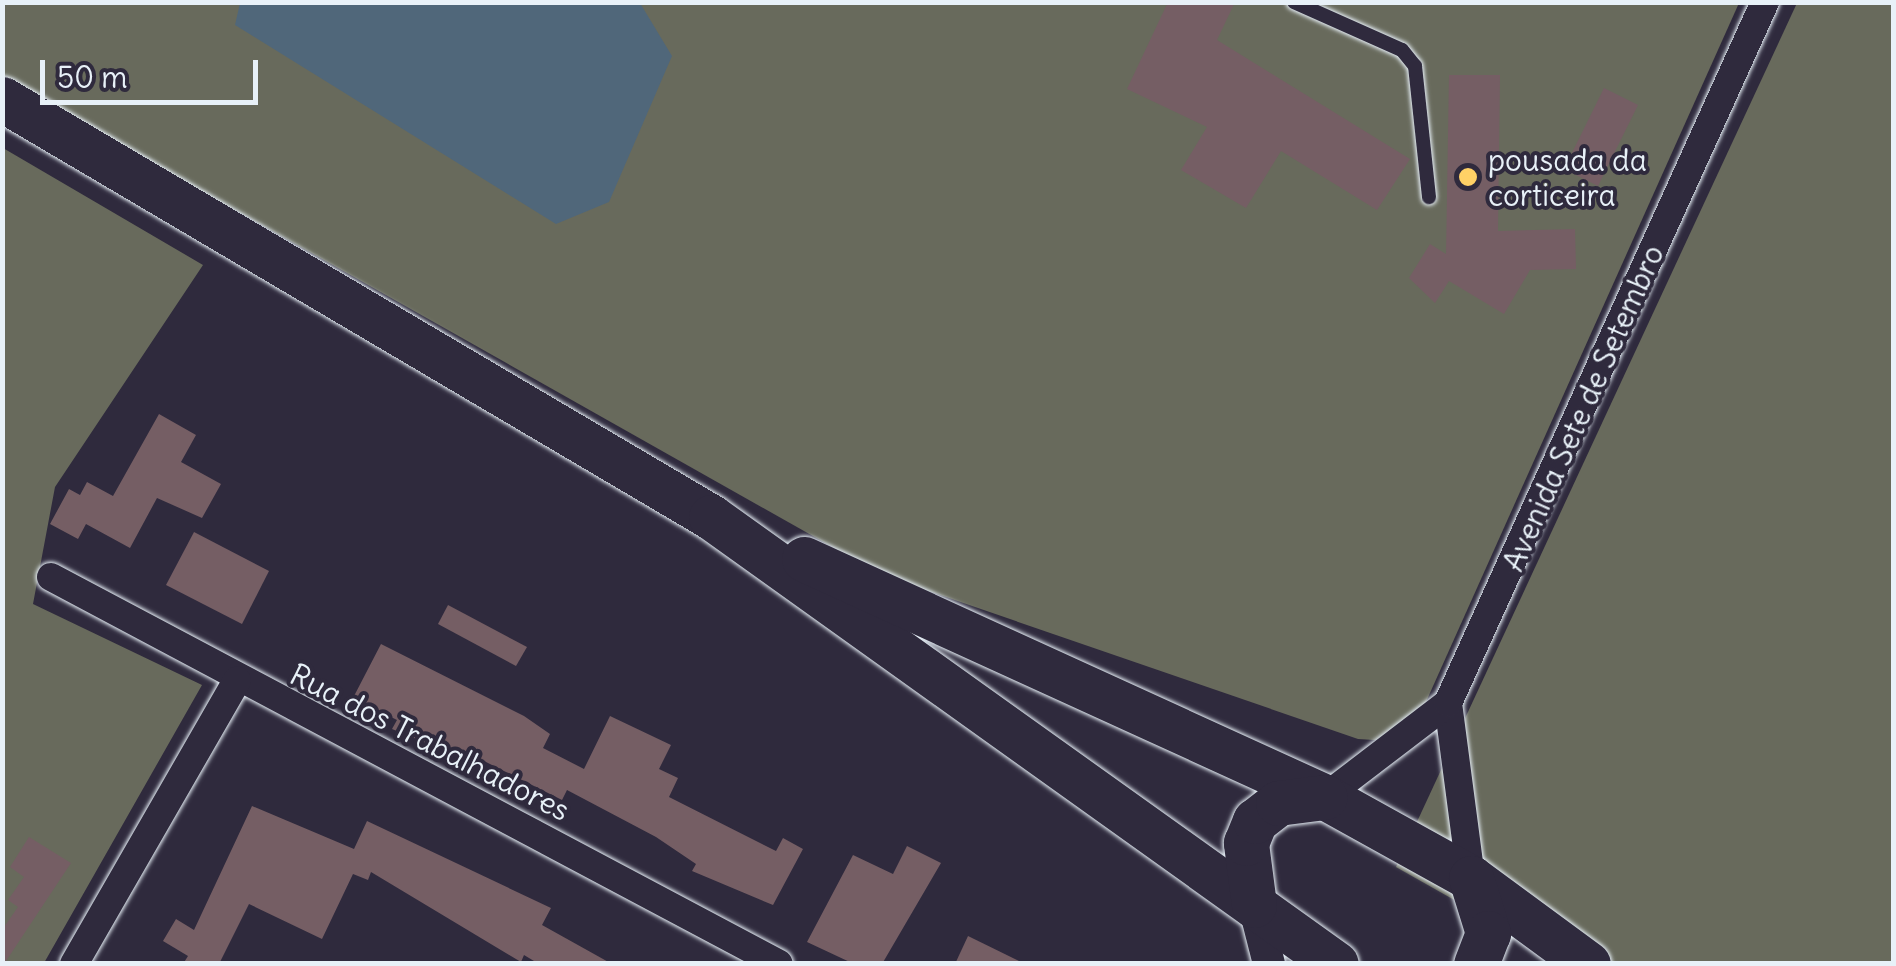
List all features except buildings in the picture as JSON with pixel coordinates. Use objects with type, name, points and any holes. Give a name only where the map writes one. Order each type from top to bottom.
[{"type":"highway","points":[[2,99],[711,517],[1336,964]]},
{"type":"highway","points":[[711,517],[1325,797],[1470,878],[1588,964]]},
{"type":"highway","points":[[1254,905],[1246,843],[1255,821],[1278,804],[1325,797]]},
{"type":"highway","points":[[1470,878],[1488,933],[1476,964]]},
{"type":"street","name":"Avenida Sete de Setembro","points":[[1325,797],[1448,703],[1765,2]]},
{"type":"street","name":"Rua dos Trabalhadores","points":[[51,577],[237,680],[779,964]]},
{"type":"street","points":[[74,964],[237,680]]},
{"type":"street","points":[[1448,703],[1470,878]]},
{"type":"street","points":[[1254,905],[1269,964]]},
{"type":"lane","points":[[1294,2],[1402,50],[1415,66],[1430,197]]},
{"type":"green space","points":[[3,2],[1739,3],[1408,742],[1358,739],[882,575],[3,79]]},
{"type":"green space","points":[[1797,3],[1893,3],[1893,963],[1566,963],[1396,867]]},
{"type":"green space","points":[[3,148],[203,265],[55,487],[33,604],[202,685],[44,963],[3,964]]},
{"type":"water","points":[[240,3],[640,3],[672,56],[609,202],[556,224],[235,25]]},
{"type":"place","name":"pousada da corticeira","points":[[1468,177]]}]
